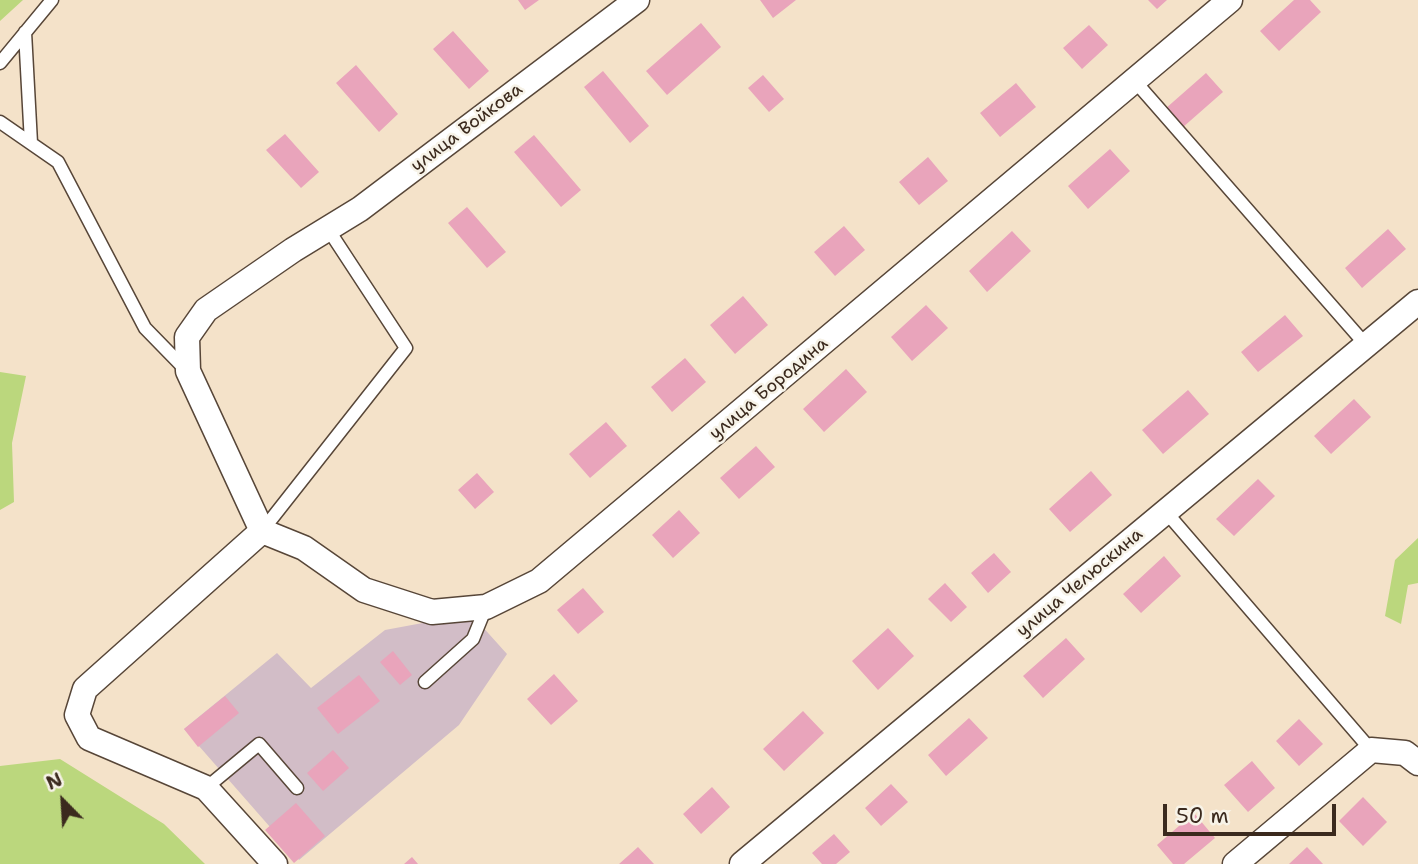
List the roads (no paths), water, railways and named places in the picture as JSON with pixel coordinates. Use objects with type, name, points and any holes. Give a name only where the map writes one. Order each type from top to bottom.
[{"type":"street","name":"улица Войкова","points":[[188,372],[187,337],[206,310],[293,250],[360,209],[637,0]]},
{"type":"street","name":"улица Бородина","points":[[262,531],[304,548],[364,590],[432,612],[486,607],[539,581],[1230,0]]},
{"type":"street","name":"улица Челюскина","points":[[742,864],[1418,302]]},
{"type":"street","points":[[188,372],[262,531],[85,689],[77,715],[89,738],[206,788],[275,864]]},
{"type":"street","points":[[1236,864],[1371,750],[1405,753],[1418,763]]},
{"type":"lane","points":[[0,62],[52,0]]},
{"type":"lane","points":[[25,32],[31,143]]},
{"type":"lane","points":[[1133,79],[1366,345]]},
{"type":"lane","points":[[0,122],[58,162],[145,328],[188,372]]},
{"type":"lane","points":[[262,531],[406,348],[328,229]]},
{"type":"lane","points":[[1166,512],[1371,750]]},
{"type":"lane","points":[[425,682],[473,639],[486,607]]},
{"type":"lane","points":[[206,788],[259,744],[298,788]]}]
